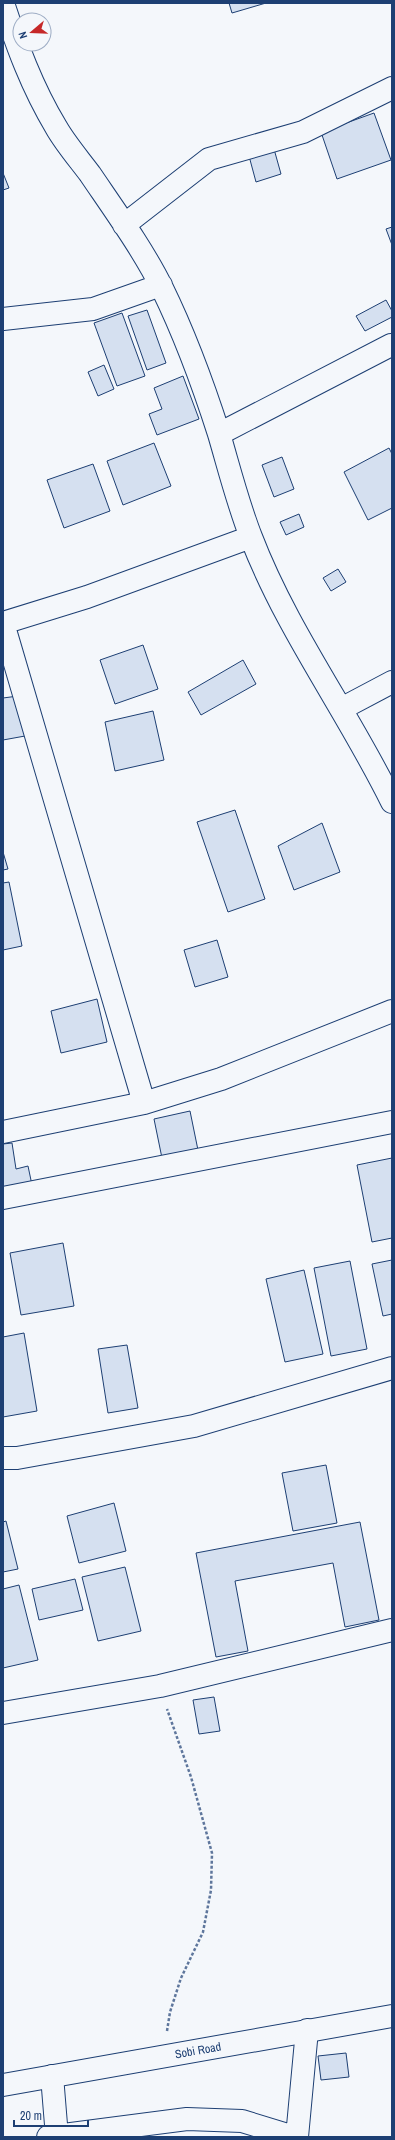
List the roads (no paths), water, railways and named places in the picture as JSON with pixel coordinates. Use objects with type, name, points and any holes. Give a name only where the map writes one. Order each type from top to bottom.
[{"type":"main road","points":[[4,3],[18,49],[34,87],[57,129],[124,225],[161,285],[178,321],[203,386],[251,537],[299,637],[373,764],[392,802]]},
{"type":"main road","points":[[124,225],[209,159],[303,132],[392,88]]},
{"type":"main road","points":[[3,319],[93,309],[161,285]]},
{"type":"main road","points":[[219,434],[391,345]]},
{"type":"main road","points":[[144,1103],[3,623],[87,597],[251,537]]},
{"type":"main road","points":[[341,709],[392,682]]},
{"type":"main road","points":[[3,1132],[144,1103],[221,1079],[392,1011]]},
{"type":"main road","points":[[3,1198],[392,1122]]},
{"type":"main road","points":[[3,1458],[33,1455],[194,1426],[392,1368]]},
{"type":"main road","points":[[3,1713],[160,1686],[392,1630]]},
{"type":"main road","name":"Sobi Road","points":[[3,2085],[392,2016]]},
{"type":"main road","points":[[52,2076],[54,2136],[186,2119],[242,2121],[296,2137],[307,2030]]}]
